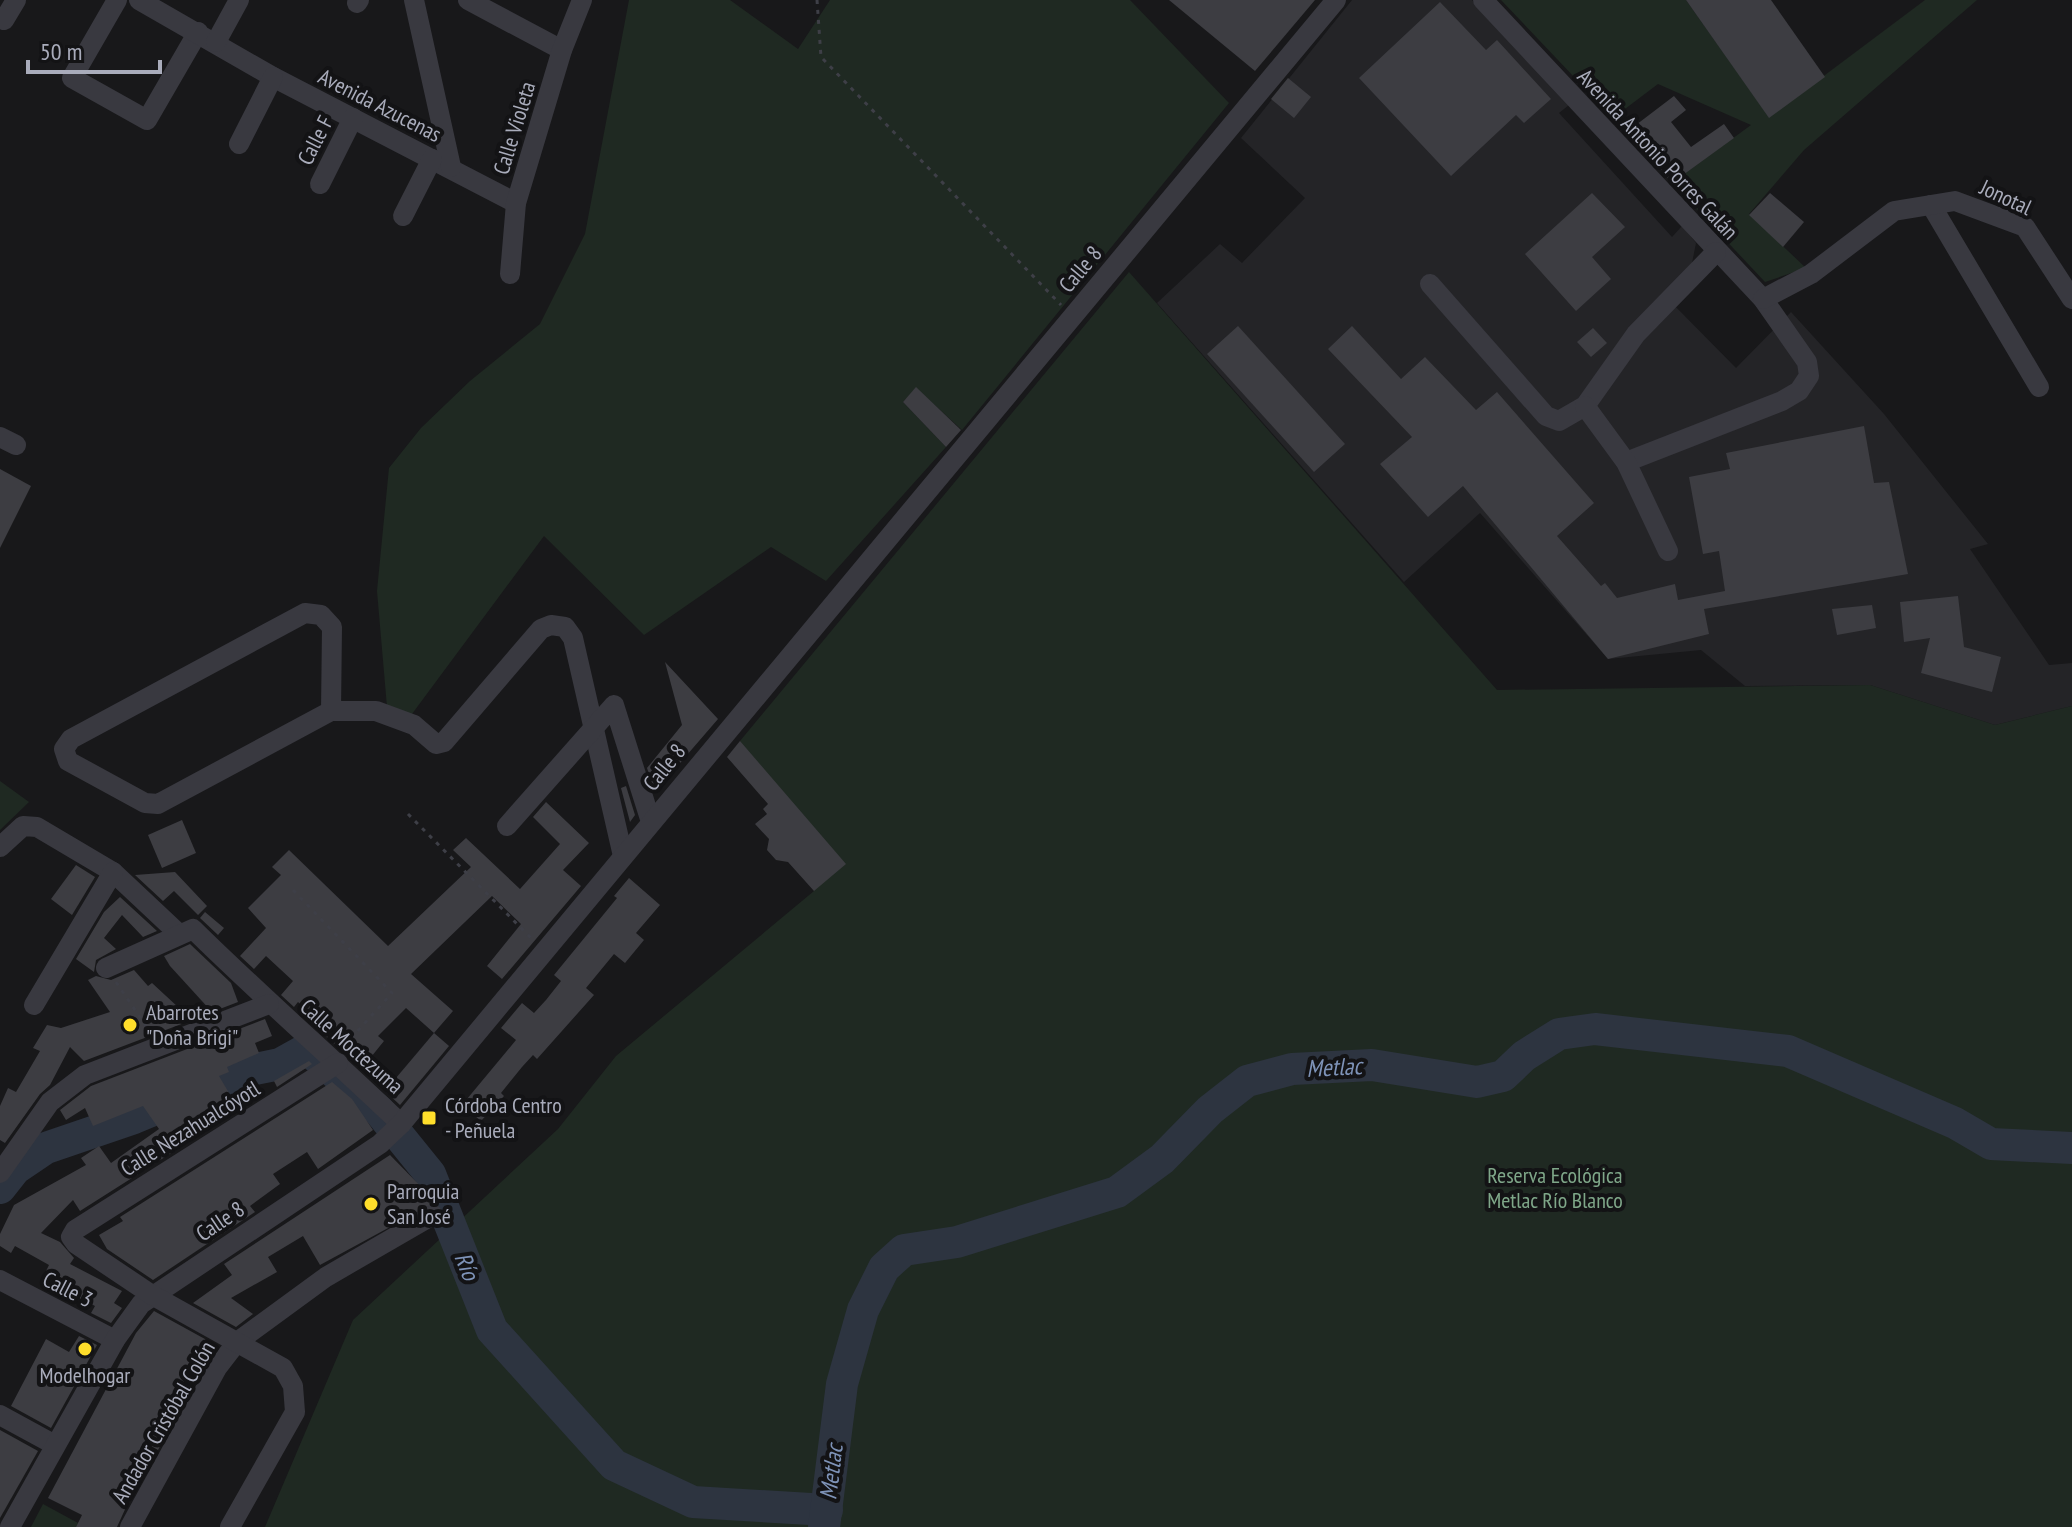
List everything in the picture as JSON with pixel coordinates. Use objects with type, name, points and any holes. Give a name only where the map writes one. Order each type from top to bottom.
[{"type":"street","points":[[4,20],[16,0]]},
{"type":"street","points":[[117,0],[72,78],[147,120],[207,37],[239,0]]},
{"type":"street","name":"Avenida Azucenas","points":[[139,0],[273,77],[516,203]]},
{"type":"street","points":[[403,216],[442,163],[414,0]]},
{"type":"street","points":[[468,0],[562,50]]},
{"type":"street","name":"Calle Violeta","points":[[510,274],[516,203],[562,50],[582,0]]},
{"type":"street","name":"Calle 8","points":[[10,1527],[115,1340],[141,1304],[380,1144],[401,1124],[1336,0]]},
{"type":"street","name":"Avenida Antonio Porres Galán","points":[[1483,0],[1763,299],[1807,362],[1809,376],[1799,391],[1782,401],[1626,462]]},
{"type":"street","points":[[239,144],[273,77]]},
{"type":"street","name":"Calle F","points":[[320,184],[353,118]]},
{"type":"street","name":"Jonotal","points":[[1763,299],[1790,288],[1811,274],[1894,211],[1955,201],[2025,227],[2072,299]]},
{"type":"street","points":[[1931,205],[2039,387]]},
{"type":"street","points":[[1430,284],[1546,416],[1559,421],[1585,406],[1636,334],[1716,252]]},
{"type":"street","points":[[1585,406],[1626,462],[1668,551]]},
{"type":"street","points":[[331,711],[332,627],[321,615],[305,613],[71,739],[64,749],[68,761],[145,803],[158,804],[331,711],[376,711],[414,725],[436,744],[444,742],[541,629],[551,625],[565,627],[573,638],[623,856]]},
{"type":"street","points":[[507,826],[614,705],[651,822]]},
{"type":"street","points":[[0,847],[23,826],[37,827],[113,872],[178,933],[106,968]]},
{"type":"street","points":[[34,1005],[113,872]]},
{"type":"street","name":"Calle Moctezuma","points":[[178,933],[193,929],[330,1065],[401,1124]]},
{"type":"street","name":"Calle Moctezuma","points":[[0,1173],[36,1120],[60,1092],[85,1075],[269,1004]]},
{"type":"street","name":"Calle Nezahualcóyotl","points":[[152,1295],[76,1244],[71,1237],[75,1230],[330,1065]]},
{"type":"street","name":"Andador Cristóbal Colón","points":[[130,1527],[217,1368],[237,1342],[326,1277],[433,1215]]},
{"type":"street","name":"Calle 3","points":[[0,1280],[115,1340]]},
{"type":"street","points":[[152,1295],[283,1368],[293,1386],[295,1412],[230,1527]]},
{"type":"street","points":[[0,1415],[55,1445]]},
{"type":"path","points":[[817,0],[821,57],[1072,316]]},
{"type":"path","points":[[408,814],[545,952]]},
{"type":"path","points":[[293,890],[392,993],[330,1065]]},
{"type":"path","points":[[106,968],[158,1045]]},
{"type":"shaded area","points":[[1352,0],[1472,0],[1569,105],[1559,113],[1672,237],[1682,226],[1696,243],[1690,273],[1668,299],[1736,368],[1791,312],[1884,414],[1988,544],[1970,549],[2049,665],[2072,663],[2072,706],[1995,725],[1870,685],[1745,686],[1701,650],[1608,659],[1480,513],[1404,582],[1157,303],[1220,244],[1242,263],[1305,198],[1241,138]]},
{"type":"green space","points":[[629,0],[730,0],[798,49],[830,0],[1130,0],[1229,103],[962,430],[916,388],[903,402],[946,447],[826,581],[771,547],[644,635],[544,536],[409,718],[387,707],[377,591],[389,468],[421,428],[470,381],[540,324],[585,234]]},
{"type":"green space","points":[[1501,0],[1686,0],[1769,117],[1925,0],[1977,0],[1804,150],[1749,214],[1806,268],[1765,282],[1672,183],[1751,125],[1658,84],[1613,118]]},
{"type":"green space","name":"Reserva Ecológica Metlac Río Blanco","points":[[1129,272],[1497,690],[1870,685],[1995,725],[2072,706],[2072,1527],[265,1527],[353,1320],[558,1129],[616,1056],[814,891],[740,741]]},
{"type":"green space","points":[[0,781],[29,802],[0,830]]},
{"type":"green space","points":[[43,1504],[78,1523],[76,1527],[31,1527]]},
{"type":"building","points":[[1169,0],[1315,0],[1255,71]]},
{"type":"building","points":[[1686,0],[1771,0],[1825,77],[1769,118]]},
{"type":"building","points":[[1440,2],[1486,50],[1497,40],[1551,99],[1524,123],[1516,115],[1451,176],[1359,78]]},
{"type":"building","points":[[1288,78],[1311,97],[1294,118],[1271,99]]},
{"type":"building","points":[[1674,96],[1686,110],[1671,122],[1691,147],[1724,124],[1734,138],[1672,183],[1628,131]]},
{"type":"building","points":[[1592,193],[1625,227],[1592,257],[1611,279],[1576,311],[1525,254]]},
{"type":"building","points":[[1770,193],[1804,222],[1783,247],[1749,215]]},
{"type":"building","points":[[1238,326],[1345,444],[1314,472],[1207,354]]},
{"type":"building","points":[[1352,326],[1401,379],[1425,357],[1476,410],[1497,392],[1594,503],[1557,536],[1601,586],[1605,583],[1617,598],[1675,584],[1678,600],[1725,591],[1719,551],[1703,554],[1689,477],[1730,469],[1726,453],[1864,426],[1874,483],[1889,482],[1908,574],[1704,609],[1709,634],[1608,659],[1463,486],[1428,517],[1380,464],[1412,437],[1328,349]]},
{"type":"building","points":[[1593,328],[1607,343],[1591,357],[1577,342]]},
{"type":"building","points":[[916,387],[961,430],[946,447],[903,402]]},
{"type":"building","points":[[0,469],[31,486],[0,548]]},
{"type":"building","points":[[1958,596],[1964,647],[2001,657],[1992,692],[1921,673],[1930,638],[1904,642],[1900,602]]},
{"type":"building","points":[[1872,605],[1876,628],[1837,635],[1832,609]]},
{"type":"building","points":[[665,662],[718,719],[655,792],[647,768],[682,725]]},
{"type":"building","points":[[740,741],[846,864],[814,891],[788,862],[776,860],[767,850],[769,839],[755,824],[767,814],[763,809],[768,804],[727,757]]},
{"type":"building","points":[[626,786],[635,815],[630,822],[621,788]]},
{"type":"building","points":[[546,802],[589,843],[563,870],[581,886],[502,979],[487,966],[521,924],[492,896],[411,974],[453,1011],[434,1033],[406,1008],[378,1036],[384,1041],[367,1062],[344,1041],[338,1047],[314,1026],[318,1020],[298,1002],[294,1007],[281,995],[293,981],[266,956],[254,969],[240,956],[266,928],[248,908],[281,875],[272,867],[289,850],[388,946],[471,867],[453,850],[466,838],[520,889],[560,844],[533,817]]},
{"type":"building","points":[[182,820],[196,853],[162,868],[148,835]]},
{"type":"building","points":[[76,865],[95,877],[72,915],[51,899]]},
{"type":"building","points":[[175,872],[207,906],[198,915],[174,891],[163,901],[135,875]]},
{"type":"building","points":[[629,878],[660,905],[636,933],[644,940],[625,963],[614,954],[586,988],[594,995],[537,1059],[533,1055],[522,1067],[501,1093],[504,1096],[481,1121],[462,1105],[516,1040],[501,1028],[522,1003],[534,1013],[546,1000],[561,981],[554,975],[617,898],[614,896]]},
{"type":"building","points":[[120,897],[157,931],[143,937],[122,915],[104,938],[116,949],[96,960],[94,972],[76,959],[104,912]]},
{"type":"building","points":[[205,912],[224,928],[218,935],[200,918]]},
{"type":"building","points":[[190,944],[231,983],[238,1002],[212,1012],[170,966],[164,956]]},
{"type":"building","points":[[134,970],[148,986],[152,983],[192,1020],[84,1061],[70,1047],[50,1085],[5,1143],[0,1140],[0,1106],[8,1088],[16,1092],[40,1051],[33,1048],[47,1025],[61,1028],[110,1012],[88,980],[96,976],[111,980]]},
{"type":"building","points":[[265,1019],[272,1036],[255,1043],[259,1053],[227,1067],[229,1072],[219,1076],[239,1110],[80,1211],[73,1200],[41,1233],[60,1242],[74,1258],[70,1264],[122,1291],[114,1303],[122,1308],[111,1323],[91,1313],[95,1306],[58,1287],[63,1279],[46,1271],[49,1265],[15,1246],[11,1253],[0,1246],[0,1234],[14,1205],[86,1165],[81,1158],[99,1146],[111,1163],[159,1129],[143,1106],[93,1126],[85,1108],[66,1120],[60,1110],[91,1086]]},
{"type":"building","points":[[434,1033],[449,1046],[400,1105],[385,1091]]},
{"type":"building","points":[[309,1061],[312,1064],[277,1087],[274,1081]]},
{"type":"building","points":[[332,1082],[352,1099],[373,1130],[318,1169],[307,1152],[273,1174],[280,1184],[250,1206],[255,1212],[153,1280],[107,1249],[99,1235],[123,1221],[120,1217]]},
{"type":"building","points":[[390,1155],[436,1202],[320,1265],[303,1236],[268,1257],[277,1272],[231,1298],[253,1314],[236,1327],[193,1303],[232,1275],[224,1264]]},
{"type":"building","points":[[154,1311],[214,1344],[198,1377],[189,1372],[171,1406],[179,1410],[158,1450],[151,1446],[116,1499],[127,1505],[117,1527],[76,1527],[82,1515],[48,1498],[136,1333]]},
{"type":"building","points":[[79,1336],[97,1345],[51,1428],[11,1406],[46,1339],[69,1352]]},
{"type":"building","points":[[0,1430],[38,1451],[0,1518]]},
{"type":"waterway","name":"Metlac","points":[[824,1527],[842,1384],[863,1310],[884,1268],[904,1250],[957,1242],[1117,1192],[1162,1159],[1210,1110],[1247,1081],[1292,1069],[1372,1065],[1477,1082],[1503,1076],[1524,1056],[1559,1034],[1595,1029],[1788,1051],[1955,1123],[1991,1144],[2072,1148]]},
{"type":"waterway","name":"Río","points":[[0,1188],[15,1169],[46,1148],[134,1118],[250,1070],[280,1064],[307,1049],[379,1111],[430,1174],[492,1330],[614,1465],[693,1502],[827,1510]]},
{"type":"place","name":"Abarrotes \"Doña Brigi\"","points":[[130,1025]]},
{"type":"place","name":"Córdoba Centro - Peñuela","points":[[429,1118]]},
{"type":"place","name":"Parroquia San José","points":[[371,1204]]},
{"type":"place","name":"Modelhogar","points":[[85,1349]]}]
